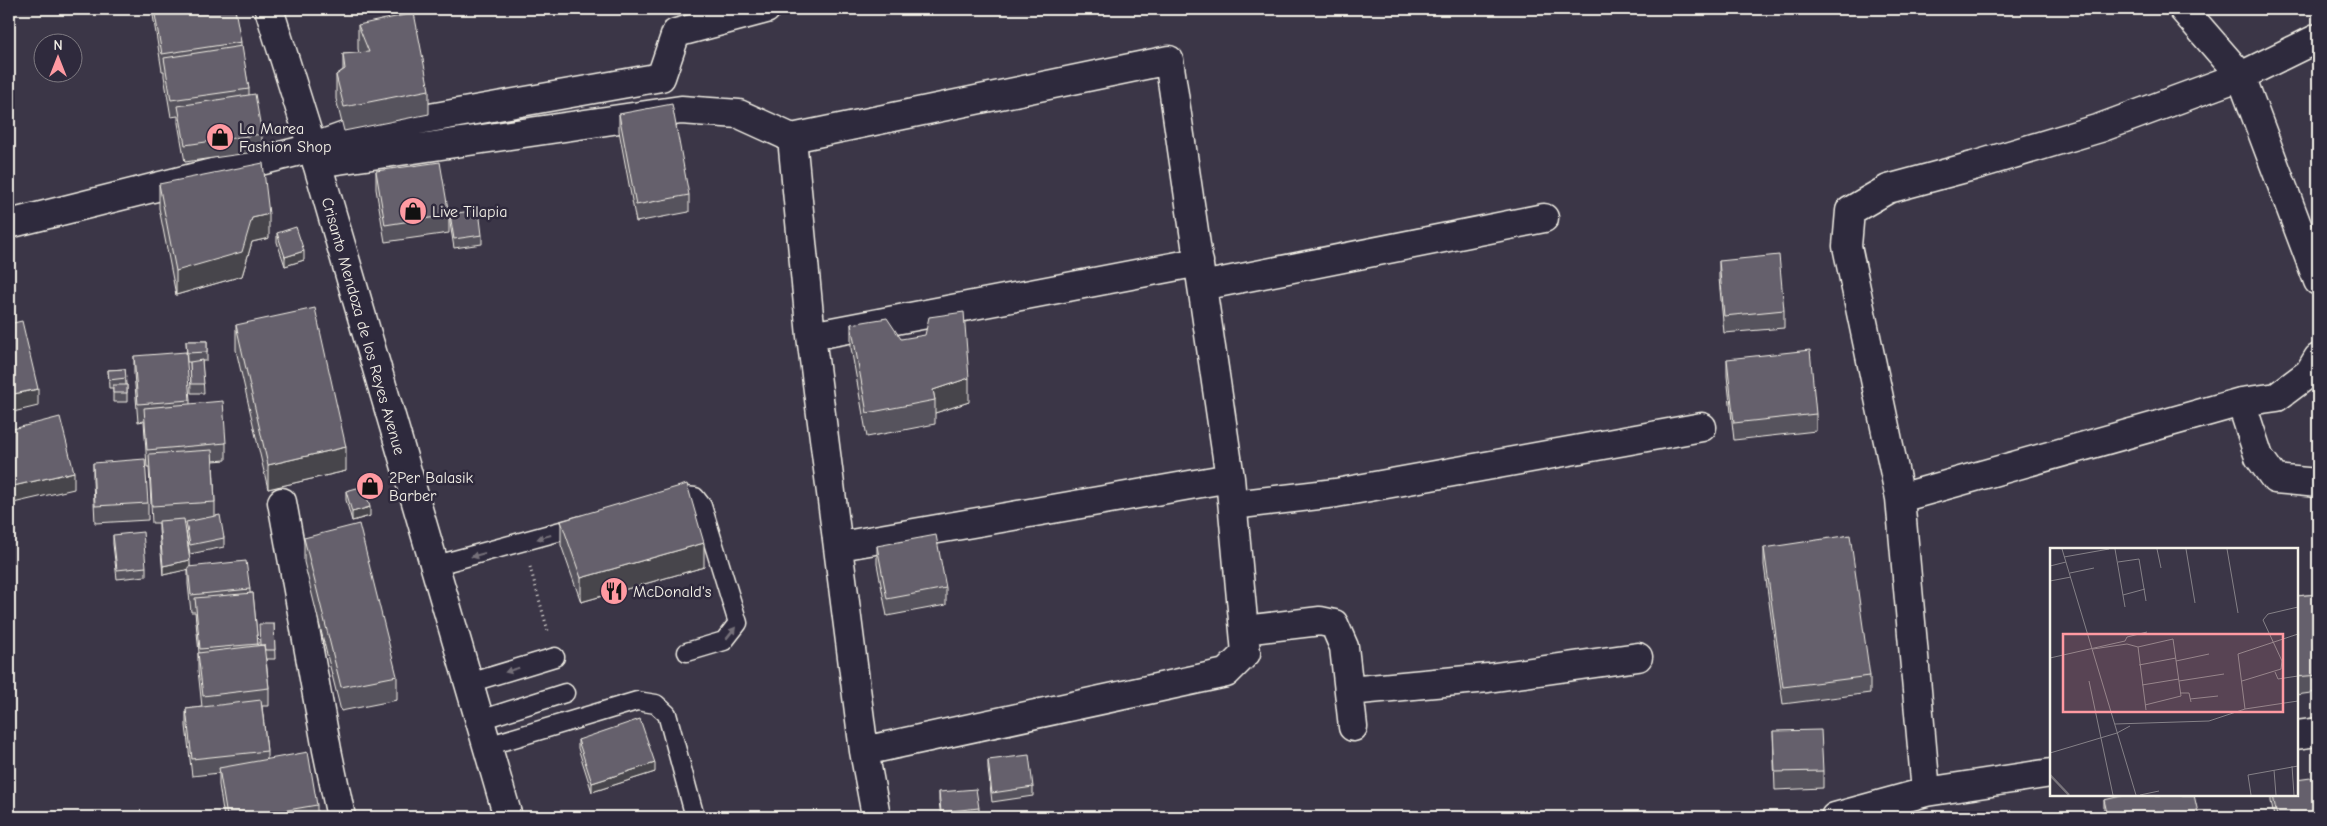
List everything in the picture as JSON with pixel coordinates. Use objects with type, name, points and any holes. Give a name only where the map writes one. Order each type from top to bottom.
[{"type":"street","name":"Crisanto Mendoza de los Reyes Avenue","points":[[269,9],[315,156],[508,817]]},
{"type":"street","points":[[315,156],[362,130],[661,77],[676,33],[766,9]]},
{"type":"street","points":[[2183,9],[2241,76],[2318,281]]},
{"type":"street","points":[[1926,792],[1900,498],[1847,246],[1850,211],[1888,188],[1973,166],[2100,128],[2241,76],[2318,38]]},
{"type":"street","points":[[9,224],[315,156],[681,110],[740,114],[792,138],[1169,60],[1230,478],[1246,653],[1226,673],[864,751]]},
{"type":"street","points":[[792,138],[811,336],[840,546],[864,751],[875,810]]},
{"type":"street","points":[[811,336],[1544,218]]},
{"type":"street","points":[[1900,498],[2241,402],[2278,397],[2309,373],[2318,358]]},
{"type":"street","points":[[2241,402],[2259,458],[2275,479],[2318,483]]},
{"type":"street","points":[[1233,505],[1336,493],[1702,427]]},
{"type":"street","points":[[840,546],[1230,478]]},
{"type":"street","points":[[282,502],[327,750],[342,817]]},
{"type":"street","points":[[1244,630],[1320,622],[1334,624],[1344,647],[1353,727]]},
{"type":"street","points":[[1349,691],[1488,678],[1638,657]]},
{"type":"street","points":[[2297,735],[2318,732]]},
{"type":"street","points":[[1835,817],[1926,792],[2050,773]]},
{"type":"lane","points":[[647,507],[685,496],[695,497],[702,506],[738,623],[724,641],[688,652]]},
{"type":"lane","points":[[434,566],[600,521]]},
{"type":"lane","points":[[468,684],[555,657]]},
{"type":"lane","points":[[484,733],[565,693]]},
{"type":"lane","points":[[484,733],[569,719],[637,701],[656,704],[666,714],[695,817]]},
{"type":"path","points":[[523,543],[555,657]]},
{"type":"building","points":[[154,9],[235,9],[241,42],[162,54]]},
{"type":"building","points":[[414,13],[429,90],[344,107],[336,75],[345,69],[343,54],[369,52],[358,25]]},
{"type":"building","points":[[242,46],[249,89],[171,100],[164,58]]},
{"type":"building","points":[[255,94],[262,134],[185,145],[178,106]]},
{"type":"building","points":[[672,104],[689,195],[636,205],[619,114]]},
{"type":"building","name":"Live Tilapia","points":[[440,162],[449,215],[385,225],[376,171]]},
{"type":"building","points":[[263,163],[269,214],[252,218],[242,252],[176,271],[159,184]]},
{"type":"building","points":[[479,210],[482,235],[454,239],[450,214]]},
{"type":"building","points":[[296,227],[304,251],[285,257],[277,233]]},
{"type":"building","points":[[1779,255],[1784,310],[1724,316],[1719,261]]},
{"type":"building","points":[[315,308],[346,447],[268,465],[236,325]]},
{"type":"building","points":[[964,312],[969,378],[933,390],[935,400],[867,413],[851,324],[887,318],[901,339],[925,335],[929,317]]},
{"type":"building","points":[[22,321],[38,389],[9,395],[9,324]]},
{"type":"building","points":[[186,341],[207,341],[207,352],[187,353]]},
{"type":"building","points":[[1810,350],[1816,414],[1734,423],[1727,359]]},
{"type":"building","points":[[186,352],[190,400],[138,404],[134,356]]},
{"type":"building","points":[[202,360],[204,384],[191,384],[190,362]]},
{"type":"building","points":[[125,369],[126,378],[109,380],[108,370]]},
{"type":"building","points":[[113,385],[127,385],[127,393],[113,393]]},
{"type":"building","points":[[223,401],[226,443],[147,450],[144,408]]},
{"type":"building","points":[[60,417],[74,472],[9,487],[9,430]]},
{"type":"building","points":[[212,450],[215,502],[152,506],[149,454]]},
{"type":"building","points":[[145,459],[148,503],[95,506],[93,463]]},
{"type":"building","points":[[687,484],[704,543],[581,578],[561,521]]},
{"type":"building","points":[[364,486],[370,507],[352,512],[346,491]]},
{"type":"building","points":[[220,515],[224,538],[190,545],[186,522]]},
{"type":"building","points":[[184,519],[190,560],[163,566],[159,521]]},
{"type":"building","points":[[359,524],[397,676],[341,687],[304,538]]},
{"type":"building","points":[[143,532],[146,567],[117,570],[113,535]]},
{"type":"building","points":[[936,535],[946,588],[887,599],[877,546]]},
{"type":"building","points":[[1850,535],[1870,676],[1783,687],[1764,548]]},
{"type":"building","points":[[246,561],[250,589],[191,595],[188,567]]},
{"type":"building","points":[[253,593],[258,644],[200,649],[195,598]]},
{"type":"building","points":[[2318,594],[2318,675],[2297,677],[2297,596]]},
{"type":"building","points":[[259,624],[274,624],[275,650],[265,650],[264,645],[260,645]]},
{"type":"building","points":[[264,645],[269,688],[203,696],[198,653]]},
{"type":"building","points":[[261,700],[267,751],[192,759],[186,709]]},
{"type":"building","points":[[640,719],[655,763],[592,783],[578,740]]},
{"type":"building","points":[[1821,730],[1823,771],[1775,772],[1773,731]]},
{"type":"building","points":[[308,752],[317,805],[247,817],[227,817],[219,768]]},
{"type":"building","points":[[1029,755],[1033,787],[992,793],[988,760]]},
{"type":"building","points":[[2318,777],[2318,817],[2277,817],[2273,796],[2297,796],[2297,780]]},
{"type":"building","points":[[976,789],[979,808],[941,812],[939,792]]},
{"type":"building","points":[[2121,796],[2194,796],[2199,817],[2108,817],[2104,800]]},
{"type":"place","name":"La Marea Fashion Shop","points":[[220,137]]},
{"type":"place","name":"Live Tilapia","points":[[413,211]]},
{"type":"place","name":"2Per Balasik Barber","points":[[370,486]]},
{"type":"place","name":"McDonald's","points":[[614,591]]}]
